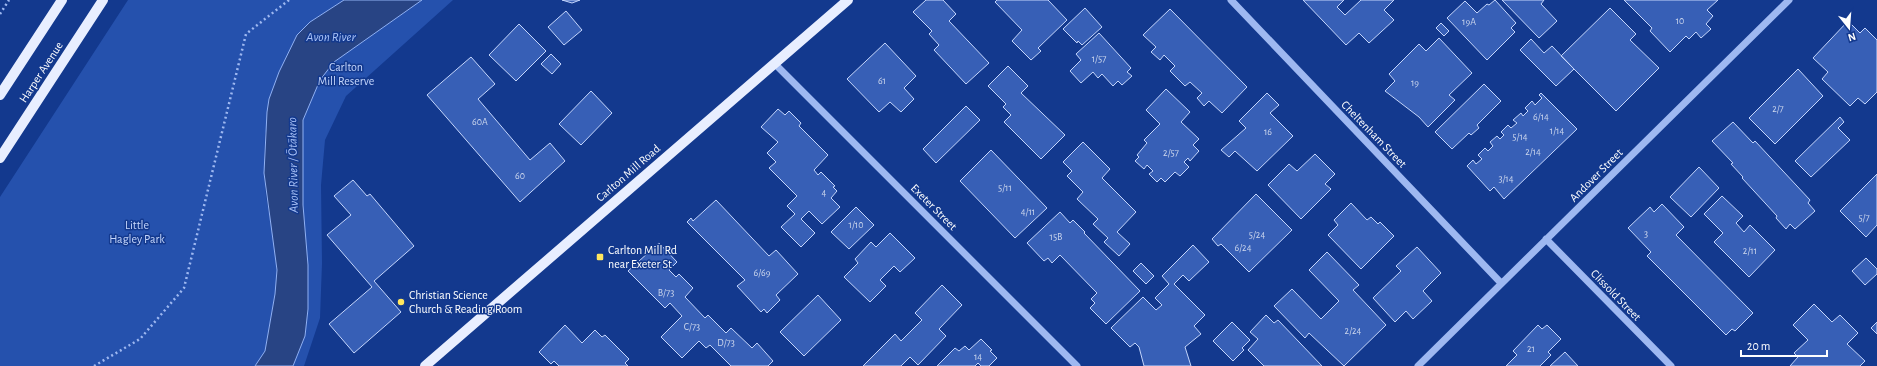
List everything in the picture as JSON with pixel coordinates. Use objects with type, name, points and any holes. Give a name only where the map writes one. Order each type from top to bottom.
[{"type":"main road","name":"Harper Avenue","points":[[0,95],[62,0]]},
{"type":"main road","name":"Harper Avenue","points":[[0,158],[103,0]]},
{"type":"main road","name":"Carlton Mill Road","points":[[425,366],[848,0]]},
{"type":"street","name":"Cheltenham Street","points":[[1231,0],[1501,283]]},
{"type":"street","name":"Andover Street","points":[[1418,366],[1789,0]]},
{"type":"street","name":"Exeter Street","points":[[775,64],[1077,366]]},
{"type":"street","name":"Clissold Street","points":[[1546,239],[1671,366]]},
{"type":"path","points":[[0,14],[9,0]]},
{"type":"path","points":[[94,366],[140,339],[184,288],[246,34],[289,0]]},
{"type":"green space","name":"Little Hagley Park","points":[[128,0],[344,0],[310,22],[265,134],[264,173],[266,196],[277,270],[275,294],[265,351],[255,366],[0,366],[0,197]]},
{"type":"green space","name":"Carlton Mill Reserve","points":[[422,0],[453,0],[346,96],[325,140],[321,185],[322,263],[320,318],[304,366],[293,366],[305,336],[308,309],[308,265],[303,205],[303,120],[320,80],[334,62]]},
{"type":"water","name":"Avon River","points":[[344,0],[422,0],[334,62],[320,80],[303,120],[303,205],[308,265],[308,309],[305,336],[293,366],[255,366],[265,351],[275,294],[277,270],[264,173],[269,99],[279,72],[297,35],[310,22]]},
{"type":"building","points":[[562,0],[580,0],[572,3]]},
{"type":"building","points":[[926,0],[943,0],[956,14],[949,21],[989,63],[966,84],[934,50],[939,45],[929,34],[932,31],[913,12]]},
{"type":"building","points":[[997,0],[1048,0],[1067,20],[1038,48],[1041,51],[1031,60],[1012,41],[1022,30],[995,2]]},
{"type":"building","points":[[1303,0],[1344,0],[1337,7],[1345,15],[1361,0],[1394,0],[1384,10],[1394,20],[1369,43],[1359,33],[1346,45]]},
{"type":"building","points":[[1495,0],[1516,23],[1511,28],[1515,32],[1487,60],[1447,18],[1465,1],[1477,13],[1487,4],[1489,5]]},
{"type":"building","points":[[1502,0],[1544,0],[1541,4],[1557,21],[1539,38]]},
{"type":"building","points":[[1624,0],[1718,0],[1707,10],[1713,16],[1706,24],[1711,29],[1701,38],[1696,32],[1689,39],[1686,36],[1670,52],[1650,31],[1652,28]]},
{"type":"building","points":[[1085,8],[1102,27],[1082,45],[1078,41],[1077,43],[1063,29]]},
{"type":"building","points":[[1610,8],[1636,34],[1630,40],[1659,68],[1616,111],[1561,56]]},
{"type":"building","points":[[1170,9],[1247,87],[1222,113],[1209,101],[1204,106],[1197,98],[1202,93],[1190,82],[1185,86],[1170,71],[1175,66],[1164,55],[1160,60],[1151,52],[1156,47],[1143,35]]},
{"type":"building","points":[[566,11],[582,30],[564,45],[548,27]]},
{"type":"building","points":[[1848,21],[1860,33],[1865,28],[1877,40],[1877,92],[1865,104],[1858,98],[1850,106],[1822,79],[1828,72],[1813,58]]},
{"type":"building","points":[[1441,23],[1449,31],[1444,36],[1436,28]]},
{"type":"building","points":[[519,24],[546,51],[516,81],[489,55]]},
{"type":"building","points":[[1099,33],[1131,68],[1127,72],[1132,76],[1122,85],[1118,81],[1113,86],[1102,74],[1098,78],[1093,72],[1081,83],[1070,71],[1081,60],[1076,54]]},
{"type":"building","points":[[1439,38],[1472,73],[1449,95],[1455,100],[1428,127],[1419,117],[1385,91],[1395,81],[1389,74],[1419,44],[1426,51]]},
{"type":"building","points":[[1531,39],[1544,53],[1552,46],[1574,69],[1556,86],[1520,50]]},
{"type":"building","points":[[885,43],[916,76],[904,88],[914,99],[901,112],[890,102],[879,112],[847,79]]},
{"type":"building","points":[[551,54],[561,64],[552,74],[541,64]]},
{"type":"building","points":[[471,57],[495,84],[478,99],[530,160],[550,143],[565,161],[520,202],[427,95]]},
{"type":"building","points":[[1008,66],[1028,86],[1021,93],[1065,135],[1041,159],[1004,122],[1011,115],[1003,107],[1006,104],[988,86]]},
{"type":"building","points":[[1798,69],[1823,96],[1775,144],[1749,118]]},
{"type":"building","points":[[1484,84],[1501,101],[1477,125],[1479,128],[1471,135],[1469,133],[1452,149],[1435,132]]},
{"type":"building","points":[[1166,89],[1190,112],[1181,122],[1199,139],[1193,145],[1199,151],[1190,161],[1188,158],[1184,162],[1189,167],[1180,176],[1175,172],[1165,182],[1161,178],[1157,182],[1149,174],[1153,171],[1147,165],[1144,169],[1135,161],[1139,157],[1137,155],[1147,143],[1144,140],[1160,124],[1146,110]]},
{"type":"building","points":[[591,91],[612,113],[581,145],[559,124]]},
{"type":"building","points":[[1267,93],[1279,105],[1270,113],[1293,136],[1257,171],[1235,151],[1229,157],[1221,150],[1246,128],[1239,121]]},
{"type":"building","points":[[1541,93],[1577,129],[1504,199],[1494,187],[1490,191],[1467,166],[1473,160],[1476,164],[1482,159],[1478,155],[1485,148],[1488,151],[1493,146],[1490,142],[1497,136],[1500,139],[1504,135],[1501,132],[1508,125],[1511,128],[1517,123],[1513,120],[1521,113],[1523,116],[1528,111],[1525,108],[1532,101],[1535,105],[1542,98],[1539,95]]},
{"type":"building","points":[[966,106],[980,120],[936,163],[923,149]]},
{"type":"building","points":[[778,109],[785,115],[789,111],[801,123],[799,126],[828,155],[814,170],[818,175],[821,172],[835,186],[833,187],[837,191],[831,198],[840,207],[822,224],[809,211],[801,219],[815,233],[801,247],[781,227],[795,214],[787,206],[797,196],[769,168],[776,162],[767,153],[778,142],[761,127]]},
{"type":"building","points":[[1840,117],[1844,122],[1838,128],[1850,140],[1811,177],[1795,161]]},
{"type":"building","points":[[1733,122],[1753,143],[1755,141],[1810,200],[1808,203],[1815,211],[1795,229],[1790,224],[1786,229],[1776,218],[1777,216],[1742,178],[1743,177],[1731,164],[1733,163],[1712,141]]},
{"type":"building","points":[[1083,142],[1110,169],[1102,178],[1136,212],[1117,232],[1130,244],[1119,256],[1104,242],[1108,238],[1093,224],[1098,219],[1077,199],[1083,192],[1067,176],[1072,171],[1063,162]]},
{"type":"building","points":[[991,150],[1047,208],[1015,238],[960,181]]},
{"type":"building","points":[[1315,154],[1335,174],[1325,184],[1331,189],[1301,219],[1268,185],[1289,164],[1297,171]]},
{"type":"building","points":[[1699,167],[1719,188],[1691,217],[1670,197]]},
{"type":"building","points":[[1877,174],[1877,225],[1866,237],[1840,211]]},
{"type":"building","points":[[353,180],[367,196],[370,194],[414,246],[374,281],[401,312],[354,353],[329,324],[372,287],[327,235],[351,215],[334,196]]},
{"type":"building","points":[[1256,194],[1292,230],[1249,272],[1221,244],[1218,246],[1212,239]]},
{"type":"building","points":[[1722,196],[1743,216],[1736,223],[1744,232],[1750,225],[1775,250],[1749,277],[1714,242],[1723,233],[1704,214]]},
{"type":"building","points":[[716,200],[769,256],[776,250],[798,274],[776,295],[780,300],[767,313],[764,309],[761,312],[737,286],[745,280],[687,222],[691,218],[693,221]]},
{"type":"building","points":[[1351,203],[1367,220],[1371,217],[1378,224],[1380,222],[1394,236],[1361,269],[1328,235],[1338,225],[1334,220]]},
{"type":"building","points":[[1662,204],[1684,227],[1676,235],[1753,313],[1735,331],[1732,329],[1726,335],[1647,256],[1651,252],[1628,228],[1650,207],[1654,212]]},
{"type":"building","points":[[856,207],[874,225],[849,249],[831,232]]},
{"type":"building","points":[[1060,212],[1070,223],[1073,220],[1140,291],[1106,324],[1090,308],[1095,303],[1091,299],[1097,293],[1060,255],[1052,263],[1048,258],[1044,261],[1027,243]]},
{"type":"building","points":[[890,233],[915,258],[900,272],[894,266],[880,280],[886,286],[870,302],[844,277],[858,263],[855,259],[871,242],[876,247]]},
{"type":"building","points":[[659,243],[677,262],[669,270],[676,277],[679,274],[693,288],[685,297],[705,318],[708,315],[726,333],[731,328],[752,348],[757,343],[773,361],[768,366],[731,366],[710,345],[706,348],[699,341],[682,358],[661,337],[682,316],[670,303],[665,308],[628,271]]},
{"type":"building","points":[[1193,245],[1209,262],[1189,281],[1183,275],[1174,284],[1205,315],[1194,326],[1201,334],[1185,347],[1191,366],[1144,366],[1139,347],[1135,343],[1130,347],[1111,328],[1143,297],[1156,310],[1162,305],[1155,298],[1169,284],[1162,276]]},
{"type":"building","points":[[1417,247],[1441,273],[1423,291],[1432,301],[1413,319],[1406,311],[1395,322],[1373,298],[1401,271],[1396,266]]},
{"type":"building","points":[[1327,252],[1359,285],[1353,290],[1386,325],[1344,366],[1309,333],[1305,338],[1274,306],[1292,289],[1321,319],[1339,301],[1309,270]]},
{"type":"building","points":[[1866,258],[1877,269],[1877,274],[1865,285],[1852,271]]},
{"type":"building","points":[[1141,263],[1154,276],[1146,284],[1133,271]]},
{"type":"building","points":[[942,285],[962,305],[939,329],[946,336],[918,365],[910,357],[901,366],[863,366],[895,334],[901,341],[922,320],[915,313]]},
{"type":"building","points":[[818,295],[841,320],[804,356],[780,332]]},
{"type":"building","points":[[1814,304],[1832,322],[1840,315],[1858,333],[1847,344],[1865,361],[1860,366],[1790,366],[1798,357],[1794,353],[1808,340],[1793,325]]},
{"type":"building","points":[[1266,315],[1274,323],[1278,320],[1322,366],[1264,366],[1248,350],[1258,339],[1250,332]]},
{"type":"building","points":[[1232,322],[1250,340],[1242,348],[1244,350],[1233,361],[1213,341]]},
{"type":"building","points":[[1877,322],[1877,334],[1871,328]]},
{"type":"building","points":[[565,325],[582,343],[595,330],[602,337],[605,335],[629,359],[625,363],[628,366],[559,366],[554,361],[551,364],[539,352]]},
{"type":"building","points":[[1538,325],[1542,329],[1547,325],[1561,339],[1548,352],[1551,355],[1540,366],[1506,366],[1517,355],[1513,351]]},
{"type":"building","points":[[981,339],[992,350],[990,351],[997,358],[989,366],[981,366],[978,363],[975,366],[937,366],[955,348],[959,351],[965,346],[969,350]]},
{"type":"building","points":[[1565,352],[1578,366],[1550,366]]},
{"type":"place","name":"Carlton Mill Rd near Exeter St","points":[[600,257]]},
{"type":"place","name":"Christian Science Church & Reading Room","points":[[401,302]]},
{"type":"water label","name":"Avon River / Ōtākaro","points":[[292,165]]}]
